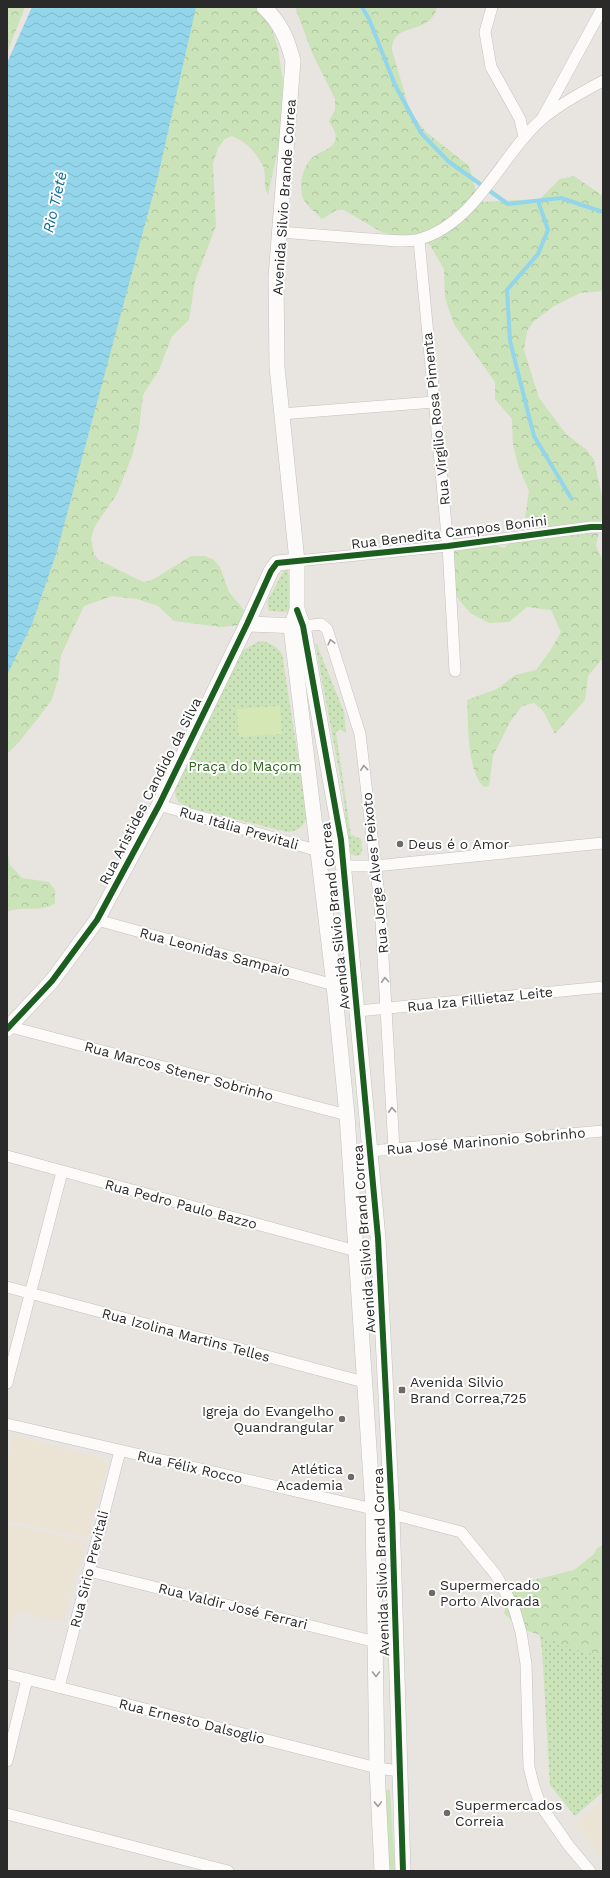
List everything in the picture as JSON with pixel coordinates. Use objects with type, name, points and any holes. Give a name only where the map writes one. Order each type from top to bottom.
[{"type":"main road","name":"Avenida Silvio Brande Correa","points":[[264,7],[276,18],[288,40],[293,61],[278,232],[276,284],[277,367],[297,561],[297,626]]},
{"type":"main road","name":"Rua Aristides Candido da Silva","points":[[9,1028],[52,981],[97,920],[159,805],[247,624],[271,571],[277,563],[297,561]]},
{"type":"main road","points":[[247,624],[297,626]]},
{"type":"main road","name":"Avenida Silvio Brand Correa","points":[[297,626],[347,1116],[373,1509],[377,1768],[382,1871]]},
{"type":"main road","name":"Avenida Silvio Brand Correa","points":[[297,626],[340,840],[358,1011],[378,1238],[392,1514],[404,1871]]},
{"type":"street","points":[[492,7],[485,32],[491,67],[520,119],[524,137]]},
{"type":"street","points":[[542,119],[603,7]]},
{"type":"street","points":[[278,232],[397,240],[419,240],[433,234],[456,220],[476,199],[524,137],[542,119],[571,99],[603,81]]},
{"type":"street","name":"Rua Virgílio Rosa Pimenta","points":[[419,240],[448,546],[455,671]]},
{"type":"street","points":[[281,414],[434,402]]},
{"type":"street","name":"Rua Benedita Campos Bonini","points":[[297,561],[448,546],[591,527],[603,527]]},
{"type":"street","name":"Rua Jorge Alves Peixoto","points":[[297,626],[318,624],[328,629],[360,734],[380,904],[394,1149]]},
{"type":"street","name":"Rua Itália Previtali","points":[[159,805],[319,851]]},
{"type":"street","points":[[342,866],[375,866],[603,843]]},
{"type":"street","name":"Rua Leonidas Sampaio","points":[[97,920],[334,984]]},
{"type":"street","name":"Rua Iza Fillietaz Leite","points":[[358,1011],[603,986]]},
{"type":"street","name":"Rua Marcos Stener Sobrinho","points":[[9,1028],[347,1116]]},
{"type":"street","name":"Rua José Marinonio Sobrinho","points":[[370,1151],[603,1131]]},
{"type":"street","name":"Rua Pedro Paulo Bazzo","points":[[7,1156],[356,1251]]},
{"type":"street","points":[[7,1383],[62,1172]]},
{"type":"street","name":"Rua Izolina Martins Telles","points":[[7,1287],[364,1382]]},
{"type":"street","name":"Rua Félix Rocco","points":[[7,1424],[373,1509],[461,1532],[496,1575],[514,1608],[521,1632],[526,1664],[530,1767],[534,1787],[541,1806],[569,1846],[590,1871]]},
{"type":"street","name":"Rua Sirio Previtali","points":[[59,1687],[120,1451]]},
{"type":"street","name":"Rua Valdir José Ferrari","points":[[89,1570],[376,1642]]},
{"type":"street","name":"Rua Ernesto Dalsoglio","points":[[7,1674],[377,1768]]},
{"type":"street","points":[[7,1761],[27,1680]]},
{"type":"street","points":[[377,1768],[400,1771]]},
{"type":"street","points":[[7,1814],[228,1871]]},
{"type":"shaded area","points":[[14,1435],[102,1459],[107,1467],[87,1537],[7,1520],[7,1462]]},
{"type":"shaded area","points":[[7,1524],[86,1542],[63,1622],[16,1611],[7,1641]]},
{"type":"shaded area","points":[[603,1800],[603,1858],[574,1824]]},
{"type":"green space","points":[[7,7],[25,7],[7,53]]},
{"type":"green space","points":[[192,7],[265,7],[278,48],[283,83],[280,139],[268,195],[262,164],[246,144],[231,136],[224,140],[218,148],[213,164],[216,226],[195,281],[189,320],[172,336],[159,370],[143,395],[139,429],[132,456],[117,494],[95,526],[91,538],[94,554],[99,560],[143,582],[152,580],[191,556],[205,556],[214,560],[220,567],[229,592],[248,615],[250,624],[221,627],[174,621],[158,606],[137,599],[112,596],[84,606],[61,655],[58,680],[51,701],[20,741],[7,754],[7,670]]},
{"type":"green space","points":[[295,7],[437,7],[433,16],[427,22],[398,35],[394,41],[392,50],[410,112],[426,132],[469,166],[479,202],[540,199],[560,179],[574,176],[603,196],[603,291],[580,293],[554,306],[534,321],[527,331],[524,350],[539,398],[566,434],[587,450],[594,460],[603,501],[603,512],[596,546],[603,561],[603,658],[588,676],[585,700],[555,734],[543,711],[534,703],[522,706],[510,722],[493,756],[489,786],[484,787],[474,770],[471,758],[467,700],[497,689],[515,675],[536,670],[550,651],[561,632],[551,610],[527,607],[509,622],[489,623],[470,613],[455,595],[450,537],[483,541],[504,548],[523,533],[529,491],[519,468],[513,445],[512,419],[495,399],[495,382],[454,324],[445,298],[444,269],[430,245],[418,240],[383,233],[344,210],[337,210],[322,219],[304,201],[301,182],[304,170],[313,157],[331,146],[336,138],[329,121],[335,110],[335,99],[313,55]]},
{"type":"green space","points":[[288,569],[292,608],[286,612],[269,611],[267,602],[284,570]]},
{"type":"green space","name":"Praça do Maçom","points":[[260,641],[267,642],[282,654],[307,814],[305,822],[301,827],[287,832],[186,807],[180,803],[175,794],[175,788],[243,650]]},
{"type":"green space","points":[[315,643],[344,712],[346,733],[339,729],[336,733],[351,835],[361,839],[362,851],[360,855],[355,856],[350,853],[342,787]]},
{"type":"green space","points":[[280,706],[282,734],[239,737],[237,709]]},
{"type":"green space","points":[[7,849],[10,865],[22,878],[49,882],[55,890],[55,903],[44,908],[19,909],[7,912]]},
{"type":"green space","points":[[603,1545],[603,1658],[565,1646],[519,1628],[504,1613],[511,1592],[530,1581],[574,1570],[594,1554],[597,1548]]},
{"type":"green space","points":[[527,1582],[603,1623],[603,1792],[575,1816],[550,1785],[542,1649],[535,1609]]},
{"type":"green space","points":[[383,1789],[390,1790],[395,1871],[388,1871]]},
{"type":"water","name":"Rio Tietê","points":[[32,7],[196,7],[158,176],[57,551],[32,624],[7,675],[7,63]]},
{"type":"waterway","points":[[362,7],[369,19],[395,85],[421,133],[448,161],[508,204],[561,198],[603,212]]},
{"type":"waterway","points":[[538,201],[548,230],[538,254],[507,290],[510,341],[534,436],[571,498]]},
{"type":"cycle path","points":[[7,1029],[52,981],[97,920],[159,805],[247,624],[271,571],[277,563],[448,546],[591,527],[603,527]]},
{"type":"cycle path","points":[[297,610],[303,626],[341,840],[378,1238],[392,1514],[403,1871]]},
{"type":"place","name":"Deus é o Amor","points":[[400,844]]},
{"type":"place","name":"Avenida Silvio Brand Correa,725","points":[[402,1390]]},
{"type":"place","name":"Igreja do Evangelho Quandrangular","points":[[342,1419]]},
{"type":"place","name":"Atlética Academia","points":[[351,1477]]},
{"type":"place","name":"Supermercado Porto Alvorada","points":[[432,1593]]},
{"type":"place","name":"Supermercados Correia","points":[[447,1813]]}]
